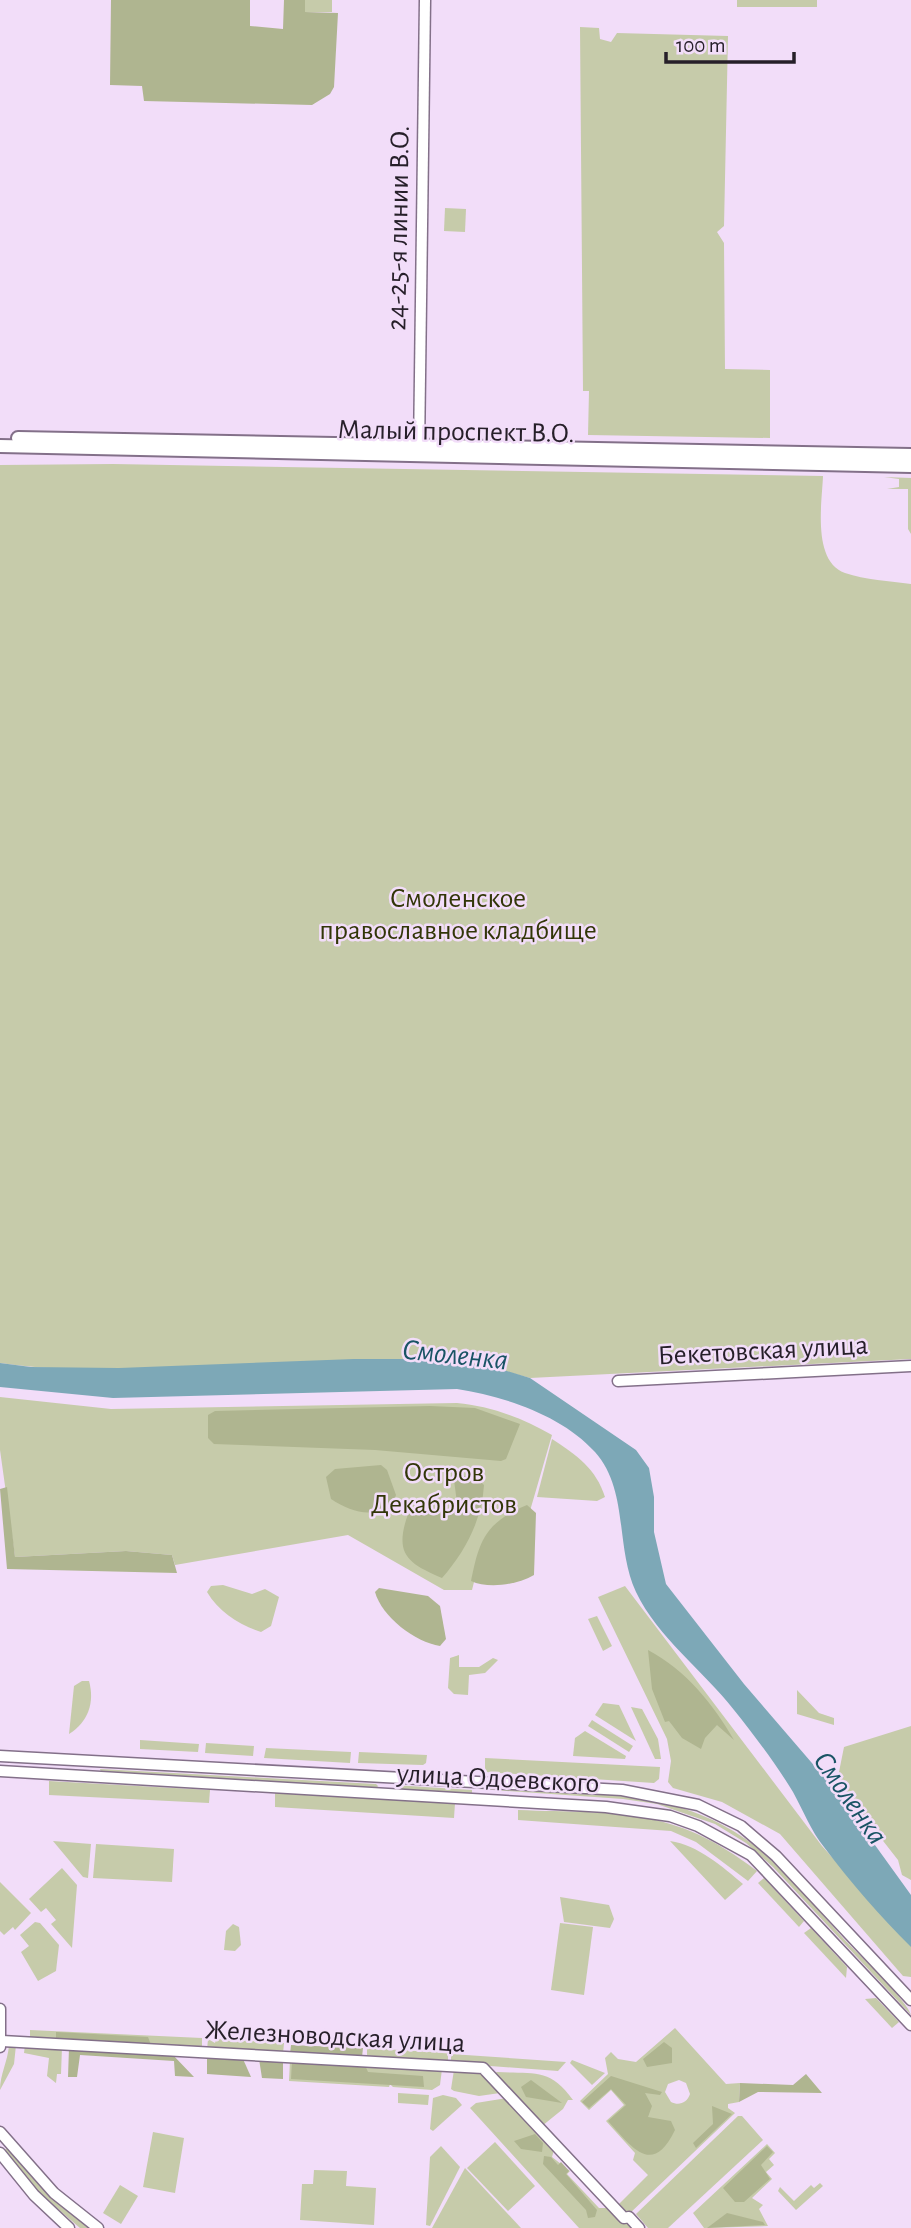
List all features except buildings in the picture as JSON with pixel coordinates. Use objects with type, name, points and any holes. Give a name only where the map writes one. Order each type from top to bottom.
[{"type":"main road","name":"Малый проспект В.О.","points":[[0,438],[911,466]]},
{"type":"main road","name":"Малый проспект В.О.","points":[[0,446],[911,455]]},
{"type":"street","name":"24-25-я линии В.О.","points":[[419,451],[425,0]]},
{"type":"street","name":"Бекетовская улица","points":[[618,1381],[911,1366]]},
{"type":"street","name":"улица Одоевского","points":[[0,1756],[622,1790],[698,1805],[741,1826],[760,1841],[911,2000]]},
{"type":"street","points":[[92,1777],[93,1760]]},
{"type":"street","name":"улица Одоевского","points":[[0,1771],[385,1796],[606,1807],[670,1816],[730,1842],[767,1869],[911,2025]]},
{"type":"street","points":[[385,1796],[386,1776]]},
{"type":"street","points":[[0,2009],[1,2044]]},
{"type":"street","name":"Железноводская улица","points":[[1,2044],[484,2067],[624,2218],[629,2217],[639,2228]]},
{"type":"street","points":[[0,2132],[54,2193],[98,2228]]},
{"type":"street","points":[[0,2153],[34,2195],[69,2228]]},
{"type":"green space","points":[[111,0],[250,0],[250,26],[283,29],[284,0],[305,0],[305,12],[338,13],[334,87],[330,94],[312,105],[144,101],[142,86],[110,85]]},
{"type":"green space","points":[[305,0],[332,0],[332,12],[305,12]]},
{"type":"green space","points":[[737,0],[817,0],[817,7],[737,7]]},
{"type":"green space","points":[[580,27],[599,28],[600,39],[611,42],[617,33],[728,36],[724,226],[717,232],[724,243],[725,369],[770,370],[770,438],[588,435],[589,391],[583,391]]},
{"type":"green space","points":[[445,208],[466,209],[465,232],[444,231]]},
{"type":"green space","name":"Смоленское православное кладбище","points":[[113,464],[823,476],[821,530],[828,557],[835,566],[845,573],[861,577],[911,584],[911,1359],[530,1378],[480,1366],[429,1360],[351,1360],[121,1370],[0,1363],[0,465]]},
{"type":"green space","points":[[884,477],[911,478],[911,534],[908,529],[908,489],[887,489],[899,487],[899,479]]},
{"type":"green space","name":"Остров Декабристов","points":[[0,1397],[111,1409],[457,1403],[506,1414],[552,1435],[514,1566],[475,1578],[472,1590],[444,1590],[348,1535],[175,1565],[172,1555],[126,1551],[15,1557],[0,1450]]},
{"type":"green space","points":[[430,1406],[475,1408],[520,1424],[506,1459],[501,1461],[375,1450],[214,1444],[208,1438],[208,1415],[215,1411]]},
{"type":"green space","points":[[552,1439],[570,1451],[591,1471],[605,1497],[597,1501],[537,1497]]},
{"type":"green space","points":[[381,1465],[387,1470],[396,1495],[392,1506],[376,1512],[361,1512],[331,1499],[326,1477],[335,1469]]},
{"type":"green space","points":[[463,1476],[475,1476],[484,1485],[483,1498],[471,1535],[442,1578],[412,1562],[403,1548],[404,1528],[408,1514],[451,1513],[457,1503],[454,1480]]},
{"type":"green space","points":[[7,1487],[15,1557],[126,1551],[172,1555],[177,1573],[7,1569],[0,1489]]},
{"type":"green space","points":[[527,1505],[536,1513],[534,1575],[503,1585],[486,1585],[471,1581],[477,1554],[487,1534],[502,1518]]},
{"type":"green space","points":[[223,1585],[252,1594],[265,1589],[279,1597],[271,1626],[261,1632],[237,1622],[224,1612],[207,1592],[211,1586]]},
{"type":"green space","points":[[625,1586],[822,1846],[911,1945],[911,1977],[903,1976],[780,1834],[722,1802],[673,1788],[668,1782],[671,1761],[667,1739],[598,1597]]},
{"type":"green space","points":[[379,1588],[428,1596],[440,1606],[446,1639],[440,1646],[410,1634],[385,1610],[375,1592]]},
{"type":"green space","points":[[597,1616],[612,1646],[603,1651],[588,1619]]},
{"type":"green space","points":[[648,1650],[675,1667],[697,1689],[734,1740],[717,1725],[705,1738],[701,1749],[682,1738],[669,1721],[665,1722],[652,1689]]},
{"type":"green space","points":[[459,1655],[459,1667],[479,1667],[493,1658],[498,1660],[485,1673],[469,1675],[468,1695],[454,1694],[448,1688],[450,1658]]},
{"type":"green space","points":[[82,1681],[89,1681],[90,1704],[81,1724],[69,1734],[74,1686]]},
{"type":"green space","points":[[797,1690],[819,1713],[834,1718],[834,1725],[797,1714]]},
{"type":"green space","points":[[603,1703],[619,1705],[636,1741],[595,1715]]},
{"type":"green space","points":[[631,1707],[642,1709],[658,1739],[661,1759],[655,1759]]},
{"type":"green space","points":[[592,1720],[633,1746],[629,1752],[588,1726]]},
{"type":"green space","points":[[911,1726],[911,1880],[902,1875],[898,1860],[837,1782],[844,1747]]},
{"type":"green space","points":[[585,1731],[626,1756],[625,1759],[573,1756],[575,1738]]},
{"type":"green space","points":[[140,1740],[199,1744],[198,1752],[140,1749]]},
{"type":"green space","points":[[206,1743],[254,1746],[253,1756],[205,1753]]},
{"type":"green space","points":[[266,1748],[351,1752],[350,1763],[264,1758]]},
{"type":"green space","points":[[359,1752],[427,1755],[423,1765],[358,1763]]},
{"type":"green space","points":[[485,1758],[660,1767],[659,1779],[654,1783],[485,1772]]},
{"type":"green space","points":[[100,1769],[378,1786],[376,1789],[101,1772]]},
{"type":"green space","points":[[49,1781],[210,1790],[209,1803],[49,1795]]},
{"type":"green space","points":[[394,1785],[472,1790],[472,1794],[394,1790]]},
{"type":"green space","points":[[478,1786],[582,1791],[652,1800],[717,1822],[747,1840],[786,1874],[892,1988],[911,2015],[773,1867],[746,1843],[715,1824],[657,1804],[623,1799],[479,1789]]},
{"type":"green space","points":[[275,1793],[455,1803],[454,1818],[275,1807]]},
{"type":"green space","points":[[518,1810],[616,1814],[671,1824],[727,1850],[757,1871],[748,1881],[696,1842],[671,1831],[518,1820]]},
{"type":"green space","points":[[53,1841],[91,1844],[88,1878],[83,1877]]},
{"type":"green space","points":[[670,1841],[700,1852],[743,1884],[725,1900]]},
{"type":"green space","points":[[96,1844],[174,1849],[172,1882],[93,1878]]},
{"type":"green space","points":[[62,1868],[77,1885],[72,1948],[51,1924],[56,1920],[46,1908],[41,1912],[29,1899]]},
{"type":"green space","points":[[764,1878],[804,1921],[799,1927],[758,1883]]},
{"type":"green space","points":[[0,1882],[31,1913],[15,1930],[13,1927],[4,1935],[0,1931]]},
{"type":"green space","points":[[560,1897],[609,1905],[614,1919],[610,1928],[564,1922]]},
{"type":"green space","points":[[35,1922],[40,1923],[59,1945],[56,1971],[38,1981],[21,1952],[29,1946],[20,1935]]},
{"type":"green space","points":[[560,1923],[593,1927],[584,1995],[551,1990]]},
{"type":"green space","points":[[233,1924],[239,1927],[241,1945],[235,1951],[224,1950],[226,1931]]},
{"type":"green space","points":[[811,1928],[847,1967],[846,1978],[804,1933]]},
{"type":"green space","points":[[876,1998],[899,2022],[892,2028],[865,1999]]},
{"type":"green space","points":[[675,2028],[726,2084],[740,2083],[739,2102],[728,2104],[728,2108],[735,2113],[628,2215],[618,2205],[648,2175],[633,2160],[635,2153],[606,2121],[624,2105],[611,2090],[589,2110],[580,2101],[608,2074],[605,2058],[611,2052],[618,2059],[636,2062]],"holes":[[[679,2080],[686,2083],[690,2094],[687,2100],[680,2104],[671,2102],[665,2092],[668,2084]]]},
{"type":"green space","points":[[30,2030],[202,2038],[202,2050],[30,2039]]},
{"type":"green space","points":[[56,2032],[148,2037],[151,2045],[56,2039]]},
{"type":"green space","points":[[208,2039],[215,2043],[216,2039],[284,2043],[283,2054],[207,2050]]},
{"type":"green space","points":[[664,2042],[672,2048],[672,2063],[647,2067],[643,2059]]},
{"type":"green space","points":[[9,2045],[16,2045],[14,2064],[0,2090],[1,2078]]},
{"type":"green space","points":[[25,2045],[62,2047],[61,2074],[57,2074],[56,2083],[47,2076],[49,2058],[24,2053]]},
{"type":"green space","points":[[291,2045],[363,2048],[362,2057],[290,2054]]},
{"type":"green space","points":[[69,2048],[172,2054],[194,2077],[175,2076],[174,2061],[80,2055],[77,2077],[68,2077]]},
{"type":"green space","points":[[367,2048],[448,2053],[448,2063],[367,2058]]},
{"type":"green space","points":[[451,2054],[566,2062],[558,2071],[451,2063]]},
{"type":"green space","points":[[207,2057],[243,2059],[251,2077],[207,2074]]},
{"type":"green space","points":[[259,2059],[283,2061],[283,2079],[262,2078]]},
{"type":"green space","points":[[290,2060],[442,2069],[440,2085],[432,2090],[393,2087],[390,2084],[389,2087],[289,2081]]},
{"type":"green space","points":[[572,2060],[605,2073],[592,2085],[570,2063]]},
{"type":"green space","points":[[292,2061],[365,2065],[368,2072],[423,2076],[424,2087],[291,2079]]},
{"type":"green space","points":[[454,2070],[478,2071],[500,2093],[479,2096],[454,2091],[451,2089]]},
{"type":"green space","points":[[494,2074],[540,2074],[565,2089],[573,2100],[568,2100],[563,2109],[542,2126]]},
{"type":"green space","points":[[806,2074],[822,2093],[758,2092],[739,2102],[740,2083],[793,2085]]},
{"type":"green space","points":[[611,2076],[662,2092],[660,2095],[645,2093],[652,2106],[648,2117],[671,2121],[675,2130],[658,2152],[650,2155],[642,2153],[625,2140],[608,2121],[626,2105],[611,2089],[589,2108],[582,2102]]},
{"type":"green space","points":[[531,2080],[562,2103],[526,2097],[521,2087]]},
{"type":"green space","points":[[398,2093],[429,2095],[428,2105],[398,2103]]},
{"type":"green space","points":[[443,2095],[456,2098],[462,2105],[433,2131],[430,2129],[433,2098]]},
{"type":"green space","points":[[507,2098],[554,2150],[552,2157],[570,2171],[567,2174],[599,2208],[609,2208],[623,2223],[628,2222],[634,2228],[579,2228],[470,2108],[476,2103]]},
{"type":"green space","points":[[712,2106],[732,2114],[696,2148],[693,2143],[713,2124]]},
{"type":"green space","points":[[738,2116],[742,2116],[763,2140],[668,2228],[648,2228],[636,2214]]},
{"type":"green space","points":[[153,2132],[184,2138],[175,2193],[143,2187]]},
{"type":"green space","points":[[535,2134],[543,2143],[542,2152],[521,2149],[514,2141]]},
{"type":"green space","points":[[495,2142],[535,2186],[508,2211],[467,2168]]},
{"type":"green space","points":[[767,2144],[775,2153],[769,2159],[774,2165],[766,2172],[772,2179],[752,2198],[763,2205],[759,2209],[768,2226],[704,2228],[693,2213]]},
{"type":"green space","points":[[441,2146],[460,2167],[430,2226],[426,2225],[430,2157]]},
{"type":"green space","points":[[767,2146],[773,2152],[761,2165],[770,2179],[744,2202],[735,2202],[723,2188]]},
{"type":"green space","points":[[8,2148],[40,2186],[90,2228],[80,2228],[36,2190],[3,2151]]},
{"type":"green space","points":[[544,2156],[551,2157],[558,2165],[561,2162],[569,2171],[566,2174],[597,2210],[595,2217],[588,2218],[586,2210],[543,2164]]},
{"type":"green space","points":[[465,2168],[521,2228],[432,2228]]},
{"type":"green space","points":[[314,2170],[347,2171],[346,2186],[376,2188],[374,2225],[300,2220],[302,2184],[313,2184]]},
{"type":"green space","points":[[820,2183],[823,2186],[796,2210],[778,2191],[780,2187],[794,2201],[811,2185],[814,2188]]},
{"type":"green space","points":[[120,2185],[138,2196],[121,2224],[103,2213]]},
{"type":"green space","points":[[727,2213],[763,2222],[765,2225],[707,2228]]},
{"type":"water","points":[[354,1359],[438,1359],[494,1367],[530,1378],[636,1450],[649,1468],[654,1497],[654,1532],[666,1584],[744,1684],[836,1791],[911,1895],[911,1947],[819,1841],[786,1781],[742,1720],[645,1609],[630,1575],[617,1501],[606,1467],[595,1452],[566,1428],[512,1402],[457,1389],[113,1398],[0,1387],[0,1363],[31,1367],[119,1368]]},
{"type":"water label","name":"Смоленка","points":[[455,1355]]},
{"type":"water label","name":"Смоленка","points":[[850,1798]]}]
